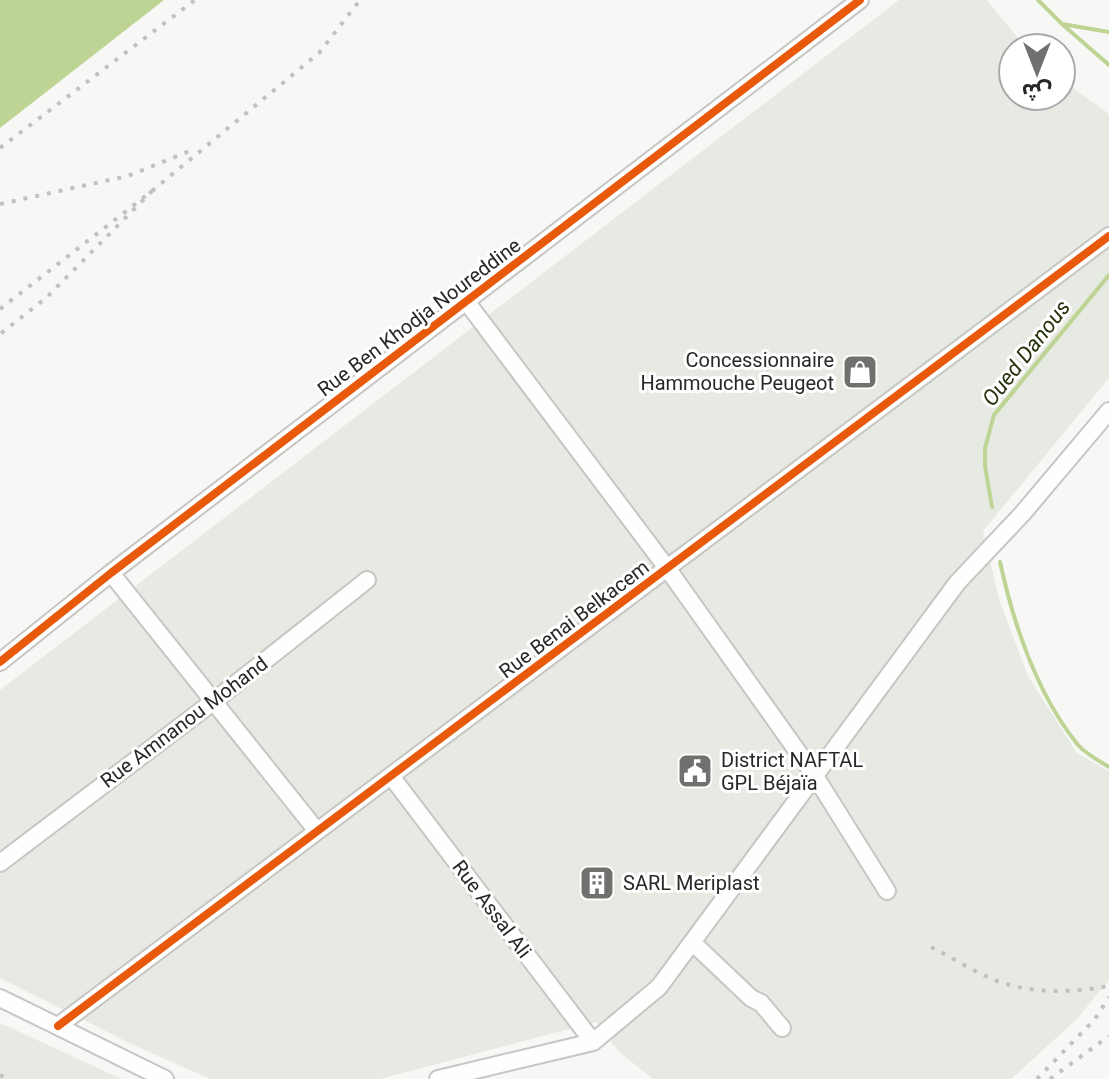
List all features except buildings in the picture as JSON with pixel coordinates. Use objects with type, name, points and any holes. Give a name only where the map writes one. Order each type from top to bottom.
[{"type":"street","name":"Rue Ben Khodja Noureddine","points":[[0,662],[111,573],[860,0]]},
{"type":"street","name":"Rue Benai Belkacem","points":[[58,1026],[1109,236]]},
{"type":"street","points":[[466,301],[667,568],[815,776],[887,891]]},
{"type":"street","points":[[438,1079],[593,1042],[659,987],[957,583],[1023,513],[1109,411]]},
{"type":"street","points":[[111,573],[317,831]]},
{"type":"street","name":"Rue Amnanou Mohand","points":[[0,863],[367,580]]},
{"type":"street","name":"Rue Assal Ali","points":[[391,776],[593,1042]]},
{"type":"street","points":[[692,942],[751,998],[761,1003],[782,1028]]},
{"type":"street","points":[[0,998],[165,1079]]},
{"type":"shaded area","points":[[0,0],[164,0],[0,128]]},
{"type":"shaded area","points":[[899,0],[987,0],[1013,32],[997,32],[997,112],[1077,112],[1077,91],[1109,114],[1109,378],[983,531],[1000,602],[1028,676],[1077,753],[1109,771],[1109,980],[1076,1020],[1011,1079],[653,1079],[618,1051],[596,1022],[380,1079],[210,1079],[129,1043],[0,978],[0,690]]},
{"type":"shaded area","points":[[0,1023],[122,1079],[0,1079]]},
{"type":"waterway","name":"Oued Danous","points":[[1038,0],[1062,24],[1109,32]]},
{"type":"waterway","name":"Oued Danous","points":[[1062,24],[1109,65]]},
{"type":"waterway","name":"Oued Danous","points":[[992,507],[985,448],[994,415],[1109,275]]},
{"type":"waterway","name":"Oued Danous","points":[[1000,562],[1028,658],[1050,703],[1078,745],[1109,767]]},
{"type":"railway","points":[[0,148],[195,0]]},
{"type":"railway","points":[[152,191],[319,53],[360,0]]},
{"type":"railway","points":[[0,204],[128,176],[192,150]]},
{"type":"railway","points":[[0,309],[152,191],[46,298],[0,334]]},
{"type":"railway","points":[[931,947],[976,972],[1006,984],[1035,990],[1065,991],[1109,986]]},
{"type":"railway","points":[[1037,1079],[1095,1019],[1109,997]]},
{"type":"railway","points":[[1050,1079],[1109,1036]]},
{"type":"railway","points":[[0,1075],[8,1079]]},
{"type":"cycle path","points":[[0,662],[111,573],[860,0]]},
{"type":"cycle path","points":[[58,1026],[1109,236]]},
{"type":"place","name":"Concessionnaire Hammouche Peugeot","points":[[860,372]]},
{"type":"place","name":"District NAFTAL GPL Béjaïa","points":[[695,771]]},
{"type":"place","name":"SARL Meriplast","points":[[597,883]]}]
